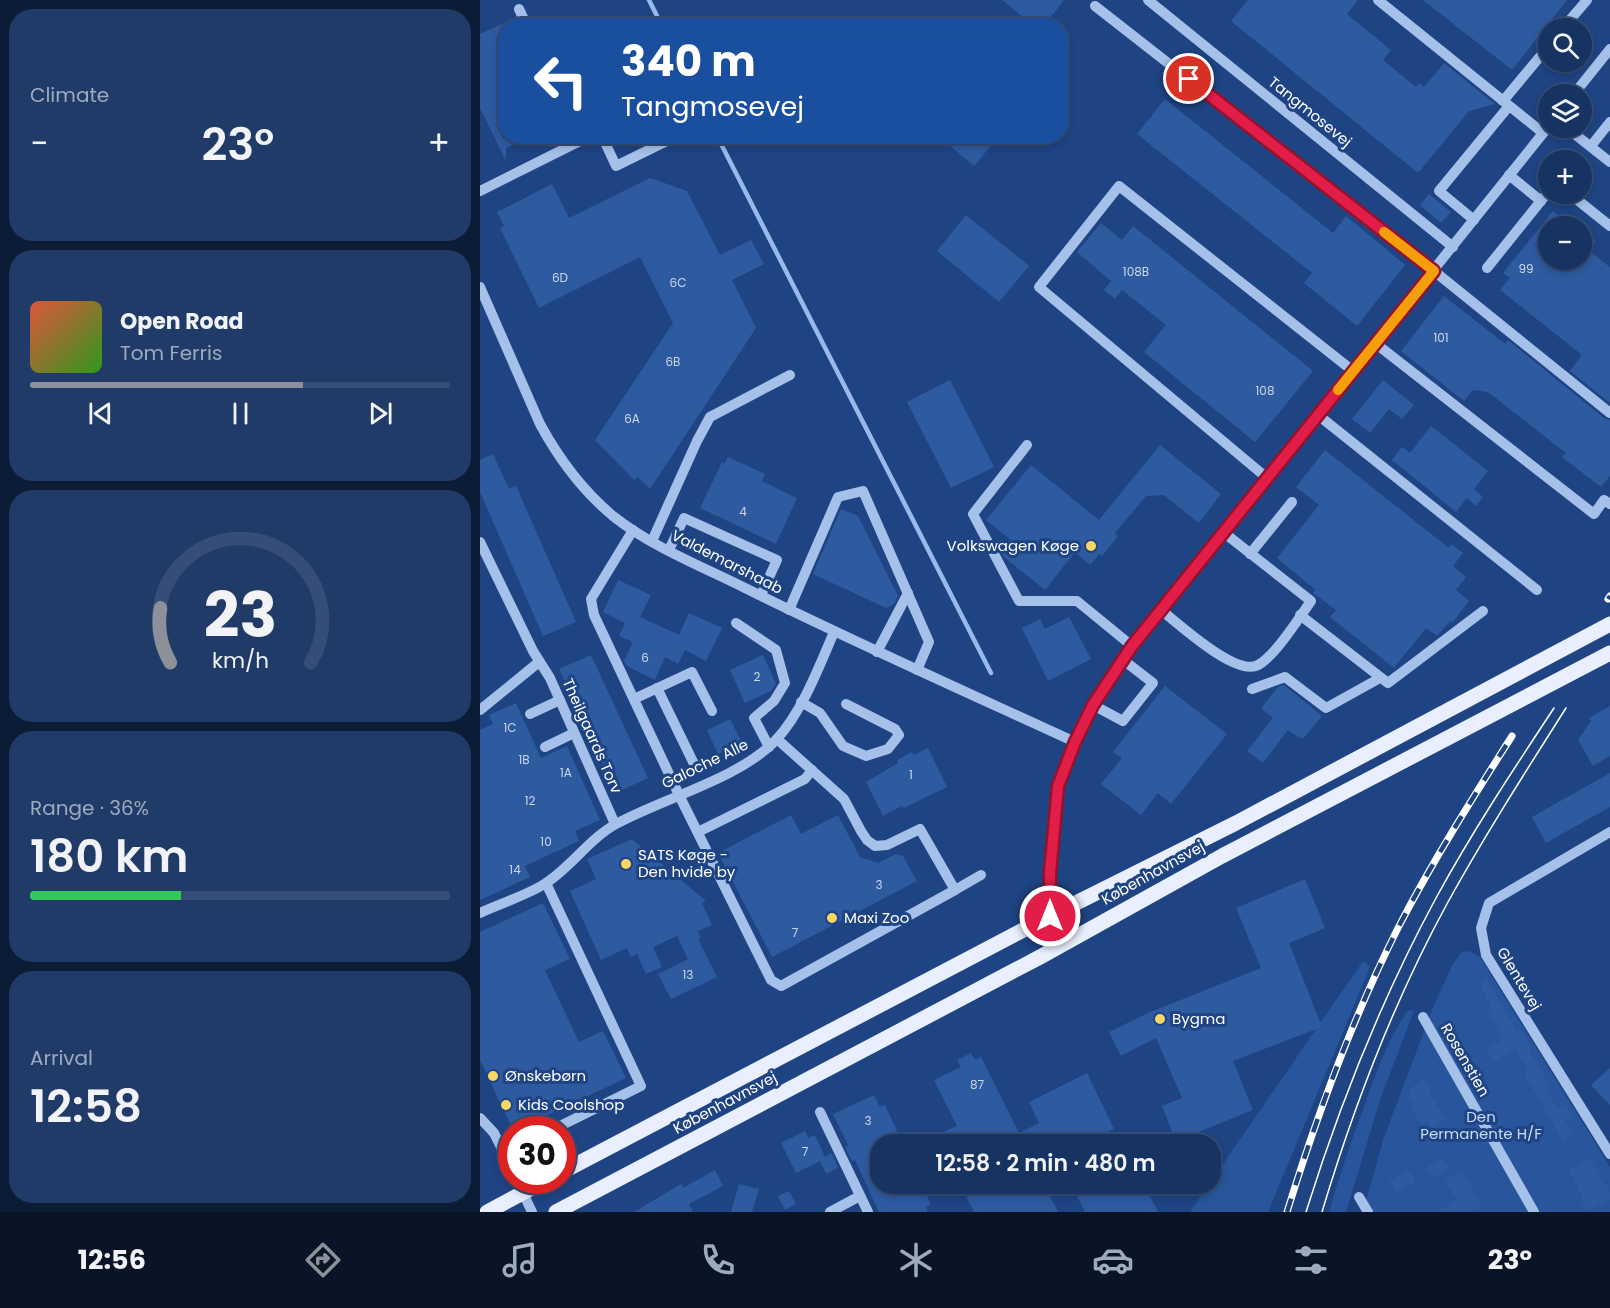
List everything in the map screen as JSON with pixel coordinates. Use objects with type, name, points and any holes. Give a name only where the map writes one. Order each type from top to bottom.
[{"type":"main road","name":"Københavnsvej","points":[[576,1165],[1050,916],[1236,823],[1610,624]]},
{"type":"main road","name":"Københavnsvej","points":[[556,1212],[1050,951],[1222,856],[1610,653]]},
{"type":"main road","points":[[487,1212],[511,1194]]},
{"type":"street","name":"Tangmosevej","points":[[1148,0],[1453,247]]},
{"type":"street","points":[[1378,0],[1506,103],[1538,125]]},
{"type":"street","points":[[1572,18],[1587,0]]},
{"type":"street","points":[[1095,6],[1434,271],[1610,413]]},
{"type":"street","points":[[519,9],[523,18]]},
{"type":"street","points":[[1582,84],[1610,49]]},
{"type":"street","points":[[1474,220],[1439,191],[1538,60]]},
{"type":"street","points":[[1591,146],[1610,122]]},
{"type":"street","points":[[1050,951],[1050,873],[1058,786],[1075,742],[1093,705],[1132,646],[1539,138]]},
{"type":"street","points":[[1580,138],[1610,162]]},
{"type":"street","points":[[480,191],[572,144]]},
{"type":"street","points":[[606,144],[616,166],[661,144]]},
{"type":"street","points":[[1509,176],[1538,199]]},
{"type":"street","points":[[1267,478],[1039,287],[1119,186],[1353,371]]},
{"type":"street","points":[[1487,268],[1539,204]]},
{"type":"street","points":[[1582,204],[1610,226]]},
{"type":"street","name":"Valdemarshaab","points":[[481,292],[551,445],[587,491],[613,516],[652,541],[789,610],[1075,742]]},
{"type":"street","points":[[1376,343],[1594,514],[1604,500],[1610,504]]},
{"type":"street","points":[[652,541],[710,417],[790,375]]},
{"type":"street","points":[[1318,415],[1537,590]]},
{"type":"street","points":[[1027,445],[973,514],[1019,601],[1077,601],[1132,646]]},
{"type":"street","points":[[789,610],[838,497],[863,491],[929,642],[917,670]]},
{"type":"street","points":[[1250,554],[1292,502]]},
{"type":"street","points":[[669,550],[684,518],[777,560],[761,595]]},
{"type":"street","points":[[633,530],[591,599],[594,615],[679,795],[771,980],[781,986],[981,875]]},
{"type":"street","points":[[1161,610],[1221,656],[1242,667],[1251,668],[1264,660],[1300,615],[1311,601],[1223,532]]},
{"type":"street","name":"Theilgaards Torv","points":[[480,542],[539,662],[550,678],[615,824]]},
{"type":"street","points":[[877,652],[908,593]]},
{"type":"street","points":[[1300,615],[1388,683],[1483,611]]},
{"type":"street","points":[[736,623],[776,650],[786,683],[774,701],[754,718],[769,747]]},
{"type":"street","name":"Galoche Alle","points":[[480,913],[546,883],[595,838],[615,824],[726,773],[769,747],[786,728],[801,702],[834,632]]},
{"type":"street","points":[[1093,705],[1123,722],[1153,683],[1122,659]]},
{"type":"street","points":[[480,710],[539,662]]},
{"type":"street","points":[[634,699],[692,672],[712,711]]},
{"type":"street","points":[[1252,689],[1285,677],[1326,708],[1380,678]]},
{"type":"street","points":[[657,688],[694,766]]},
{"type":"street","points":[[530,714],[560,700]]},
{"type":"street","points":[[801,702],[820,713],[843,746],[866,756],[888,748],[899,735],[895,729],[846,704]]},
{"type":"street","points":[[545,747],[574,733]]},
{"type":"street","points":[[777,739],[844,799],[861,831],[875,846],[887,845],[920,829],[955,890]]},
{"type":"street","points":[[698,832],[804,779],[812,770]]},
{"type":"street","name":"Glentevej","points":[[1610,832],[1489,903],[1481,928],[1486,955],[1610,1154]]},
{"type":"street","points":[[546,883],[641,1086],[576,1118]]},
{"type":"street","name":"Rosenstien","points":[[1423,1017],[1534,1212]]},
{"type":"street","points":[[820,1112],[868,1212]]},
{"type":"street","points":[[480,1118],[498,1138]]},
{"type":"street","points":[[523,1194],[532,1212]]},
{"type":"street","points":[[830,1212],[860,1196]]},
{"type":"street","points":[[1359,1197],[1368,1212]]},
{"type":"green space","name":"Den Permanente H/F","points":[[1469,951],[1480,957],[1610,1167],[1610,1212],[1363,1212],[1383,1140],[1434,1005],[1453,964],[1462,952]]},
{"type":"green space","points":[[1363,961],[1370,967],[1268,1212],[1190,1212],[1202,1194],[1221,1194],[1221,1167]]},
{"type":"green space","points":[[1408,1010],[1414,1011],[1381,1097],[1346,1212],[1329,1212],[1345,1159],[1378,1069],[1394,1033]]},
{"type":"building","points":[[1002,0],[1064,0],[1050,18],[1024,18]]},
{"type":"building","points":[[1248,0],[1358,0],[1347,14],[1391,50],[1383,60],[1416,87],[1419,83],[1424,87],[1444,63],[1495,104],[1469,111],[1418,173],[1231,21]]},
{"type":"building","points":[[1423,0],[1567,0],[1553,18],[1538,18],[1538,37],[1512,70]]},
{"type":"building","points":[[498,26],[498,144],[514,144],[506,148],[506,161],[480,108],[480,34]]},
{"type":"building","points":[[1165,99],[1333,233],[1346,216],[1405,265],[1357,326],[1304,283],[1312,273],[1137,134]]},
{"type":"building","points":[[948,144],[992,144],[974,166]]},
{"type":"building","points":[[650,178],[687,191],[720,255],[751,240],[764,264],[732,280],[756,328],[650,489],[638,477],[634,480],[595,440],[673,323],[640,257],[539,308],[500,228],[504,226],[497,212],[552,184],[569,218]]},
{"type":"building","points":[[1429,194],[1451,212],[1441,223],[1420,205]]},
{"type":"building","points":[[1553,211],[1559,216],[1549,216]]},
{"type":"building","points":[[966,215],[1029,266],[999,302],[937,251]]},
{"type":"building","points":[[1101,223],[1122,240],[1133,226],[1313,371],[1255,442],[1144,352],[1166,325],[1122,290],[1115,299],[1104,290],[1111,281],[1077,252]]},
{"type":"building","points":[[1538,230],[1538,270],[1592,270],[1592,253],[1610,267],[1610,403],[1570,371],[1582,355],[1500,290],[1510,278],[1503,273]]},
{"type":"building","points":[[1444,296],[1505,344],[1508,340],[1605,419],[1610,420],[1610,476],[1601,487],[1562,457],[1566,453],[1488,392],[1473,390],[1464,401],[1401,351]]},
{"type":"building","points":[[950,380],[994,467],[951,488],[907,402]]},
{"type":"building","points":[[1383,380],[1414,405],[1402,419],[1389,409],[1370,433],[1352,419]]},
{"type":"building","points":[[1431,426],[1488,471],[1474,489],[1483,497],[1476,506],[1467,498],[1456,512],[1392,460],[1402,447],[1410,453]]},
{"type":"building","points":[[1160,445],[1221,494],[1199,523],[1164,495],[1146,496],[1115,533],[1118,536],[1102,556],[1099,554],[1090,565],[1075,552],[1045,590],[1004,557],[1001,552],[1011,540],[986,520],[1031,465],[1099,520]]},
{"type":"building","points":[[1325,450],[1449,548],[1451,544],[1463,553],[1453,566],[1466,577],[1456,590],[1469,601],[1452,623],[1450,621],[1437,636],[1426,628],[1394,668],[1330,617],[1336,610],[1313,593],[1316,590],[1277,558],[1319,505],[1296,487]]},
{"type":"building","points":[[493,454],[509,489],[516,486],[576,622],[543,636],[480,492],[480,460]]},
{"type":"building","points":[[728,457],[765,474],[762,481],[797,498],[776,544],[700,508],[722,462],[724,464]]},
{"type":"building","points":[[841,509],[858,516],[898,596],[894,604],[886,608],[813,574]]},
{"type":"building","points":[[618,580],[651,595],[640,617],[679,635],[689,613],[722,628],[706,661],[685,650],[678,664],[665,657],[655,680],[627,666],[624,661],[633,642],[619,636],[625,623],[603,612]]},
{"type":"building","points":[[1069,617],[1091,659],[1048,681],[1022,628],[1040,619],[1045,629]]},
{"type":"building","points":[[591,655],[648,778],[616,793],[559,669]]},
{"type":"building","points":[[763,655],[776,684],[771,691],[745,703],[730,670]]},
{"type":"building","points":[[1284,685],[1322,716],[1303,739],[1288,730],[1263,763],[1247,751],[1273,718],[1261,708],[1278,687]]},
{"type":"building","points":[[1165,686],[1227,734],[1171,804],[1158,793],[1141,815],[1101,784],[1122,758],[1113,752]]},
{"type":"building","points":[[516,703],[541,758],[567,746],[600,820],[575,831],[579,841],[525,866],[530,877],[480,900],[480,730],[493,724],[489,715]]},
{"type":"building","points":[[1610,706],[1610,756],[1593,766],[1578,740],[1591,721],[1589,718]]},
{"type":"building","points":[[730,719],[742,743],[718,754],[707,730]]},
{"type":"building","points":[[928,748],[947,787],[883,816],[866,782],[898,763],[897,760],[912,752],[914,755]]},
{"type":"building","points":[[1610,773],[1610,807],[1546,843],[1532,817]]},
{"type":"building","points":[[791,815],[801,834],[838,815],[860,857],[878,863],[896,854],[903,856],[917,881],[772,957],[718,853]]},
{"type":"building","points":[[632,839],[706,901],[702,903],[712,925],[698,931],[701,938],[698,939],[717,977],[671,999],[658,974],[688,959],[677,936],[653,947],[662,967],[646,974],[637,954],[631,957],[627,948],[601,960],[570,891],[596,879],[587,859]]},
{"type":"building","points":[[1305,879],[1325,928],[1289,943],[1322,1027],[1233,1061],[1253,1110],[1193,1134],[1173,1134],[1162,1106],[1182,1098],[1156,1038],[1121,1056],[1109,1032],[1148,1013],[1261,968],[1236,908]]},
{"type":"building","points":[[543,903],[570,959],[545,970],[579,1042],[603,1031],[626,1078],[546,1116],[506,1116],[480,1060],[480,932]]},
{"type":"building","points":[[1487,980],[1517,1031],[1520,1029],[1531,1047],[1529,1049],[1550,1087],[1546,1089],[1558,1110],[1566,1105],[1572,1116],[1565,1120],[1574,1135],[1563,1141],[1524,1073],[1528,1070],[1515,1049],[1494,1062],[1486,1049],[1503,1039],[1488,1014],[1492,1011],[1480,984]]},
{"type":"building","points":[[971,1053],[975,1060],[981,1057],[1019,1133],[1039,1123],[1029,1102],[1087,1073],[1114,1129],[1104,1134],[944,1134],[943,1132],[957,1126],[934,1080],[961,1067],[957,1060]]},
{"type":"building","points":[[1610,1068],[1610,1105],[1591,1085]]},
{"type":"building","points":[[1424,1079],[1431,1091],[1431,1096],[1446,1119],[1432,1128],[1427,1122],[1422,1125],[1410,1107],[1413,1104],[1408,1097],[1412,1095],[1408,1090]]},
{"type":"building","points":[[874,1095],[880,1107],[885,1105],[898,1134],[870,1134],[870,1192],[855,1160],[852,1161],[845,1147],[848,1145],[833,1114]]},
{"type":"building","points":[[805,1131],[808,1138],[815,1135],[825,1157],[832,1153],[838,1168],[826,1174],[820,1161],[796,1173],[781,1143]]},
{"type":"building","points":[[1443,1158],[1449,1168],[1431,1179],[1425,1168]]},
{"type":"building","points":[[1590,1158],[1610,1192],[1610,1199],[1587,1211],[1569,1169]]},
{"type":"building","points":[[715,1170],[723,1186],[689,1204],[693,1212],[634,1212],[681,1184],[683,1188]]},
{"type":"building","points":[[1408,1170],[1416,1182],[1396,1193],[1389,1181]]},
{"type":"building","points":[[1462,1170],[1482,1205],[1467,1212],[1436,1212],[1457,1200],[1445,1180]]},
{"type":"building","points":[[739,1184],[759,1189],[752,1212],[731,1212]]},
{"type":"building","points":[[789,1191],[796,1204],[785,1210],[778,1196]]},
{"type":"building","points":[[871,1194],[926,1194],[931,1205],[926,1207],[928,1212],[879,1212]]},
{"type":"building","points":[[965,1194],[1049,1194],[1058,1212],[974,1212]]},
{"type":"building","points":[[1076,1194],[1149,1194],[1158,1212],[1085,1212]]},
{"type":"waterway","points":[[649,0],[658,18]]},
{"type":"waterway","points":[[721,144],[991,673]]},
{"type":"tram line","points":[[1306,1212],[1348,1091],[1380,1013],[1416,936],[1478,825],[1554,708]]},
{"type":"tram line","points":[[1322,1212],[1362,1092],[1410,976],[1462,877],[1566,708]]},
{"type":"railway","points":[[1287,1212],[1336,1068],[1381,962],[1438,855],[1512,736]]},
{"type":"slow traffic","points":[[1338,390],[1434,271],[1384,232]]},
{"type":"place","name":"Volkswagen Køge","points":[[1091,546]]},
{"type":"place","name":"SATS Køge - Den hvide by","points":[[626,864]]},
{"type":"place","name":"Maxi Zoo","points":[[832,918]]},
{"type":"place","name":"Bygma","points":[[1160,1019]]},
{"type":"place","name":"Ønskebørn","points":[[493,1076]]},
{"type":"place","name":"Kids Coolshop","points":[[506,1105]]},
{"type":"route","points":[[1050,916],[1050,873],[1058,786],[1075,742],[1098,696],[1132,646],[1434,271],[1189,79]]}]
